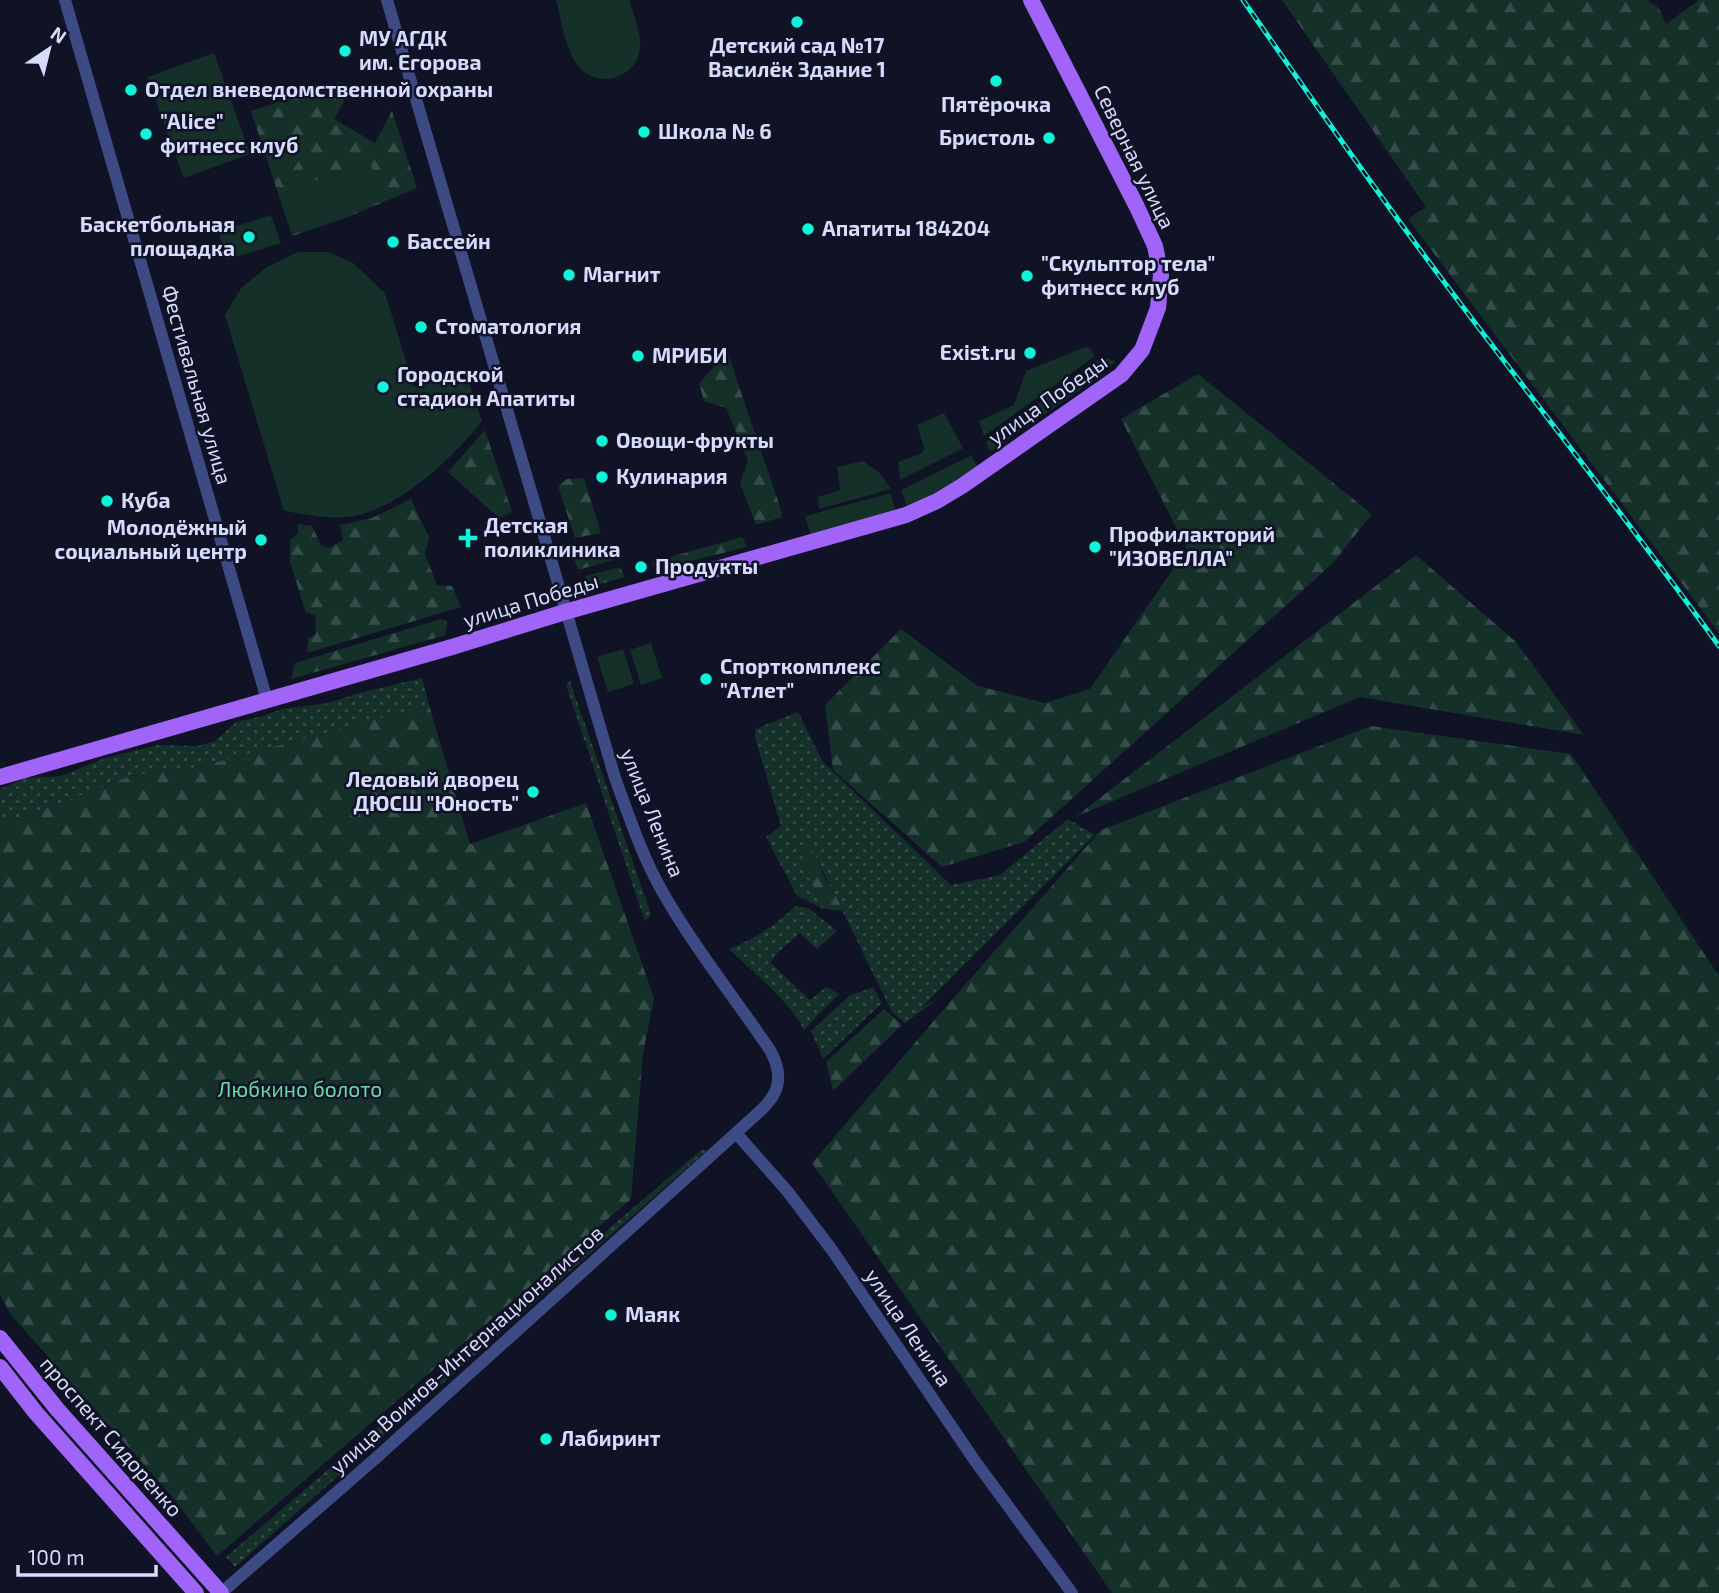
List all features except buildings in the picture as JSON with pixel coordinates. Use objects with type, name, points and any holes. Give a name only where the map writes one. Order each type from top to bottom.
[{"type":"main road","name":"Северная улица","points":[[1031,0],[1138,207],[1155,246],[1161,275],[1160,294],[1147,340]]},
{"type":"main road","name":"улица Победы","points":[[0,777],[906,515],[937,501],[1105,388],[1133,362],[1147,340]]},
{"type":"main road","name":"проспект Сидоренко","points":[[0,1338],[48,1399],[221,1593]]},
{"type":"main road","name":"проспект Сидоренко","points":[[0,1367],[36,1413],[197,1593]]},
{"type":"street","name":"Фестивальная улица","points":[[65,0],[267,700]]},
{"type":"street","name":"улица Ленина","points":[[387,0],[615,778],[641,848],[661,889],[696,946],[765,1042],[778,1066],[779,1084],[775,1094],[736,1133],[788,1192],[832,1250],[975,1461],[1072,1593]]},
{"type":"street","points":[[696,946],[706,937]]},
{"type":"street","name":"улица Воинов-Интернационалистов","points":[[221,1593],[376,1458],[736,1133]]},
{"type":"green space","points":[[556,0],[629,0],[640,42],[632,67],[616,77],[606,79],[587,74],[579,67],[564,35]]},
{"type":"green space","points":[[1282,0],[1647,0],[1659,8],[1666,24],[1699,0],[1719,0],[1719,633],[1408,219],[1426,207]]},
{"type":"green space","points":[[214,53],[250,154],[184,178],[147,77]]},
{"type":"green space","points":[[340,82],[352,87],[334,119],[375,143],[392,111],[417,188],[348,217],[292,236],[251,111]]},
{"type":"green space","points":[[298,142],[303,154],[283,185],[271,152]]},
{"type":"green space","points":[[370,161],[382,201],[294,234],[283,198],[298,182],[314,181]]},
{"type":"green space","name":"Баскетбольная площадка","points":[[271,215],[281,243],[227,260],[218,232]]},
{"type":"green space","points":[[298,252],[328,252],[353,263],[385,293],[414,387],[449,378],[467,377],[482,421],[458,449],[411,490],[376,509],[350,517],[312,516],[284,511],[225,315],[241,288],[267,267]]},
{"type":"green space","points":[[1088,346],[1095,356],[984,436],[979,421],[1014,405],[1026,371]]},
{"type":"green space","points":[[727,351],[781,510],[782,517],[756,525],[740,483],[748,461],[726,408],[704,401],[699,384]]},
{"type":"green space","points":[[1102,357],[1116,361],[1080,390],[990,452],[986,442]]},
{"type":"green space","points":[[1198,374],[1372,514],[1333,563],[1024,842],[942,867],[833,770],[825,705],[901,629],[978,686],[1045,703],[1090,689],[1187,549],[1121,419]]},
{"type":"green space","points":[[944,413],[963,448],[900,480],[898,462],[922,453],[924,447],[917,425]]},
{"type":"green space","points":[[485,430],[512,512],[499,518],[448,472]]},
{"type":"green space","points":[[972,455],[978,469],[907,507],[901,490]]},
{"type":"green space","points":[[863,461],[880,473],[891,489],[819,509],[818,497],[840,490],[837,467]]},
{"type":"green space","points":[[584,478],[601,533],[575,538],[558,486],[567,479]]},
{"type":"green space","points":[[891,493],[896,512],[811,537],[805,516]]},
{"type":"green space","points":[[411,499],[429,538],[425,554],[437,585],[452,586],[461,607],[307,653],[308,638],[316,634],[315,615],[306,613],[290,562],[290,540],[298,533],[298,524],[312,526],[321,545],[329,548],[343,540],[340,525],[372,518]]},
{"type":"green space","points":[[742,537],[747,547],[655,570],[652,562]]},
{"type":"green space","points":[[603,547],[614,560],[578,570],[572,553]]},
{"type":"green space","points":[[1416,555],[1516,642],[1584,735],[1360,697],[1075,817]]},
{"type":"green space","points":[[620,567],[625,577],[597,585],[587,584],[585,576]]},
{"type":"green space","points":[[441,619],[447,621],[446,635],[291,679],[295,663]]},
{"type":"green space","points":[[651,643],[662,678],[641,685],[630,650]]},
{"type":"green space","points":[[623,649],[634,684],[608,692],[597,657]]},
{"type":"green space","points":[[422,678],[429,705],[199,767],[130,776],[33,814],[0,821],[0,789],[25,778],[61,776],[105,758],[158,745],[198,746],[215,741],[236,722],[282,709],[328,703]]},
{"type":"green space","points":[[570,681],[651,914],[645,922],[566,685]]},
{"type":"green space","name":"Любкино болото","points":[[429,705],[470,844],[586,803],[654,998],[643,1054],[631,1199],[217,1556],[170,1494],[11,1315],[0,1295],[0,821],[33,814],[130,776],[199,767]]},
{"type":"green space","points":[[798,712],[823,762],[951,885],[1000,875],[1068,819],[1095,835],[921,1008],[940,997],[905,1023],[892,1012],[811,847],[804,867],[824,909],[797,896],[766,837],[781,826],[755,729]]},
{"type":"green space","points":[[1371,726],[1571,754],[1719,976],[1719,1593],[1112,1593],[812,1163],[1101,830]]},
{"type":"green space","points":[[811,846],[844,911],[824,909],[804,867],[801,852]]},
{"type":"green space","points":[[796,906],[808,908],[837,931],[817,949],[800,933],[775,955],[771,963],[810,1000],[826,987],[839,994],[804,1030],[789,1007],[729,949],[765,931]]},
{"type":"green space","points":[[873,987],[882,1003],[823,1059],[811,1031],[849,996]]},
{"type":"green space","points":[[884,1009],[902,1025],[833,1091],[826,1062]]},
{"type":"green space","points":[[702,1149],[706,1151],[235,1567],[226,1557]]},
{"type":"railway","points":[[1243,0],[1409,235],[1719,646]]},
{"type":"place","name":"Детский сад №17 Василёк Здание 1","points":[[797,22]]},
{"type":"place","name":"МУ АГДК им. Егорова","points":[[345,51]]},
{"type":"place","name":"Пятёрочка","points":[[996,81]]},
{"type":"place","name":"Отдел вневедомственной охраны","points":[[131,90]]},
{"type":"place","name":"Школа № 6","points":[[644,132]]},
{"type":"place","name":"\"Alice\" фитнесс клуб","points":[[146,134]]},
{"type":"place","name":"Бристоль","points":[[1049,138]]},
{"type":"place","name":"Апатиты 184204","points":[[808,229]]},
{"type":"place","name":"Баскетбольная площадка","points":[[249,237]]},
{"type":"place","name":"Бассейн","points":[[393,242]]},
{"type":"place","name":"Магнит","points":[[569,275]]},
{"type":"place","name":"\"Скульптор тела\" фитнесс клуб","points":[[1027,276]]},
{"type":"place","name":"Стоматология","points":[[421,327]]},
{"type":"place","name":"Exist.ru","points":[[1030,353]]},
{"type":"place","name":"МРИБИ","points":[[638,356]]},
{"type":"place","name":"Городской стадион Апатиты","points":[[383,387]]},
{"type":"place","name":"Овощи-фрукты","points":[[602,441]]},
{"type":"place","name":"Кулинария","points":[[602,477]]},
{"type":"place","name":"Куба","points":[[107,501]]},
{"type":"place","name":"Детская поликлиника","points":[[468,538]]},
{"type":"place","name":"Молодёжный социальный центр","points":[[261,540]]},
{"type":"place","name":"Профилакторий \"ИЗОВЕЛЛА\"","points":[[1095,547]]},
{"type":"place","name":"Продукты","points":[[641,567]]},
{"type":"place","name":"Спорткомплекс \"Атлет\"","points":[[706,679]]},
{"type":"place","name":"Ледовый дворец ДЮСШ \"Юность\"","points":[[533,792]]},
{"type":"place","name":"Маяк","points":[[611,1315]]},
{"type":"place","name":"Лабиринт","points":[[546,1439]]}]
